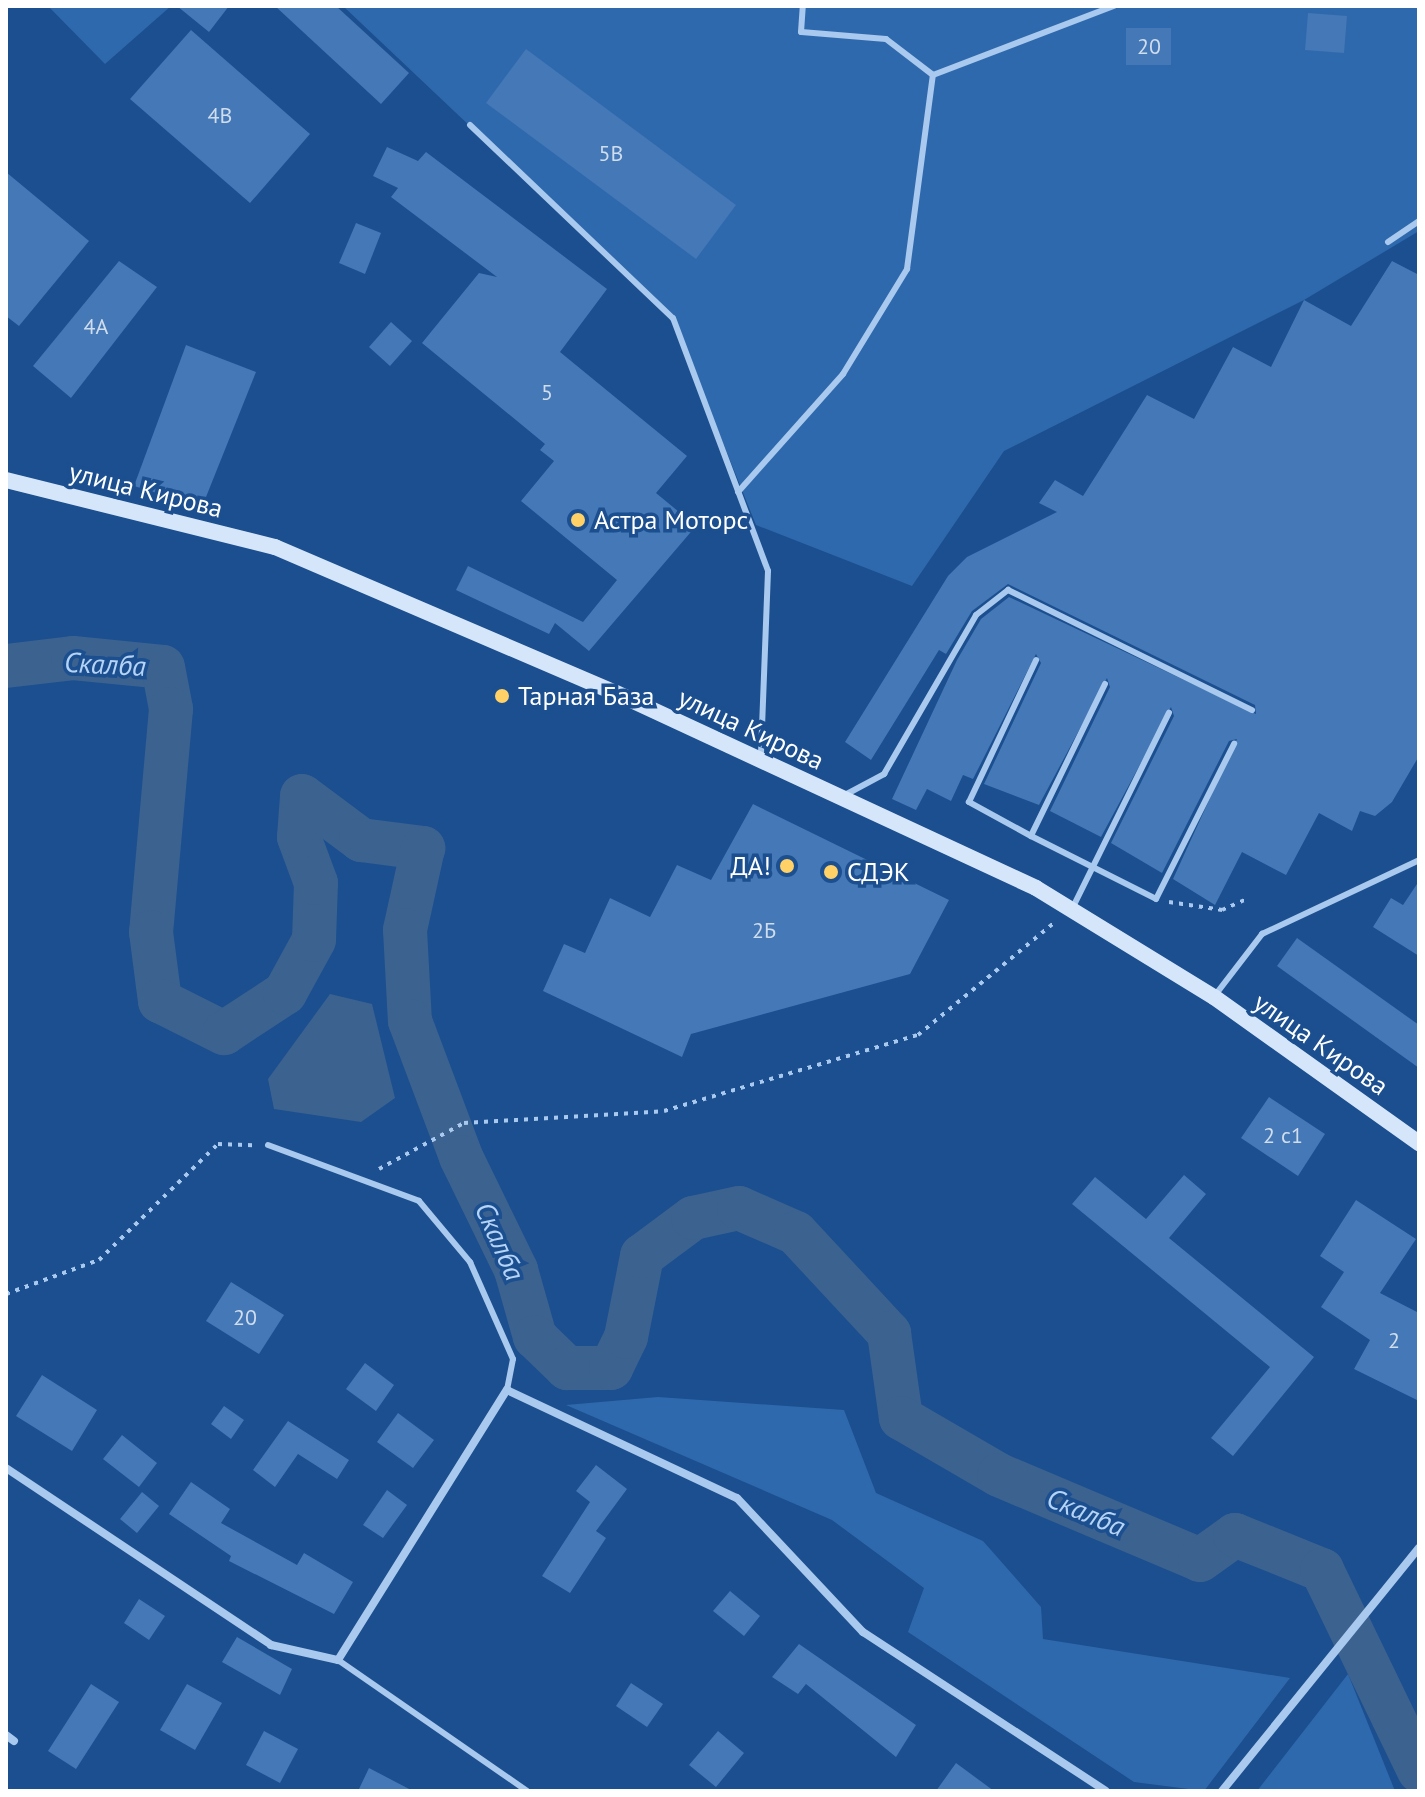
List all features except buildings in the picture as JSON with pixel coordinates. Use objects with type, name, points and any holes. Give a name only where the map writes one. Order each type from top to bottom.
[{"type":"street","name":"улица Кирова","points":[[6,480],[275,547],[841,797],[1072,909],[1214,997],[1419,1143]]},
{"type":"street","points":[[6,1468],[271,1645],[338,1660],[507,1390],[737,1498],[863,1632],[1106,1791]]},
{"type":"street","points":[[1222,1791],[1419,1548]]},
{"type":"lane","points":[[803,6],[801,32],[886,39],[933,75]]},
{"type":"lane","points":[[933,75],[1114,6]]},
{"type":"lane","points":[[738,492],[843,374],[907,269],[933,75]]},
{"type":"lane","points":[[470,125],[673,318],[768,571],[761,760]]},
{"type":"lane","points":[[1388,242],[1419,221]]},
{"type":"lane","points":[[841,797],[884,774],[976,615],[1008,590],[1252,710]]},
{"type":"lane","points":[[1036,660],[969,802],[1156,899],[1234,744]]},
{"type":"lane","points":[[1031,836],[1105,684]]},
{"type":"lane","points":[[1072,909],[1096,870],[1169,713]]},
{"type":"lane","points":[[1214,997],[1262,934],[1419,860]]},
{"type":"lane","points":[[268,1145],[364,1178],[419,1201],[470,1262],[513,1359],[507,1390]]},
{"type":"lane","points":[[338,1660],[527,1791]]},
{"type":"path","points":[[1156,899],[1222,910],[1247,899]]},
{"type":"path","points":[[364,1178],[438,1132],[464,1123],[664,1111],[918,1035],[1072,909]]},
{"type":"path","points":[[6,1294],[99,1260],[218,1144],[268,1145]]},
{"type":"shaded area","points":[[48,6],[171,6],[105,64]]},
{"type":"shaded area","points":[[343,6],[1419,6],[1419,231],[1304,300],[1004,451],[912,586],[756,525],[673,318]]},
{"type":"shaded area","points":[[330,994],[372,1004],[395,1098],[361,1122],[274,1109],[268,1079]]},
{"type":"shaded area","points":[[658,1397],[844,1410],[876,1493],[983,1541],[1041,1607],[1043,1639],[1290,1678],[1204,1791],[1134,1782],[908,1632],[924,1588],[832,1520],[566,1405]]},
{"type":"shaded area","points":[[1348,1674],[1395,1791],[1257,1791]]},
{"type":"waterway","name":"Скалба","points":[[6,666],[73,658],[163,667],[171,709],[151,932],[160,1001],[224,1033],[285,993],[314,940],[316,883],[299,837],[302,796],[361,840],[423,848],[405,930],[410,1021],[461,1157],[516,1270],[535,1337],[567,1368],[611,1368],[626,1337],[642,1256],[693,1218],[739,1208],[796,1233],[889,1333],[901,1418],[999,1475],[1200,1560],[1235,1535],[1322,1570],[1419,1771]]},
{"type":"place","name":"Астра Моторс","points":[[578,520]]},
{"type":"place","name":"Тарная База","points":[[502,696]]},
{"type":"place","name":"ДА!","points":[[787,866]]},
{"type":"place","name":"СДЭК","points":[[831,872]]}]
